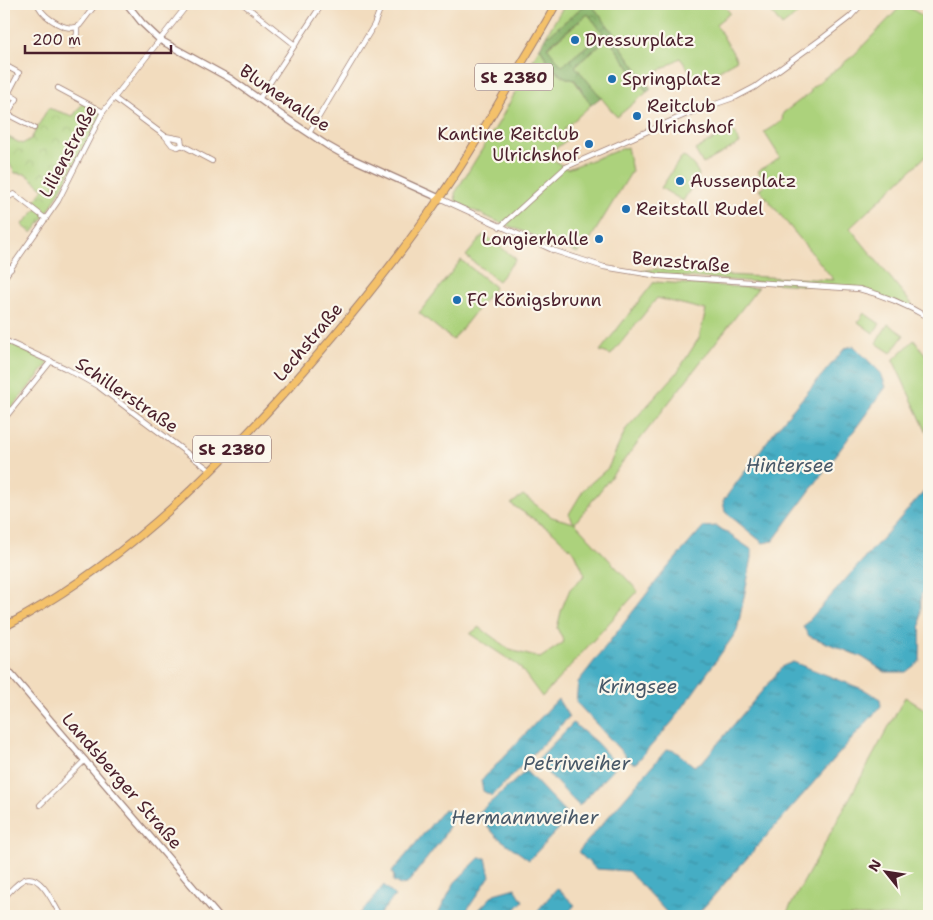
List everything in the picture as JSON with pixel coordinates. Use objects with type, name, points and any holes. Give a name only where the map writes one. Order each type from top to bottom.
[{"type":"main road","name":"Lechstraße","points":[[4,627],[59,595],[119,554],[177,504],[255,425],[336,333],[419,227],[471,150],[556,4]]},
{"type":"street","points":[[40,4],[42,12],[50,19],[60,24],[77,27]]},
{"type":"street","points":[[72,46],[77,34],[77,27],[96,4]]},
{"type":"street","name":"Blumenallee","points":[[127,4],[142,23],[160,40],[231,79],[344,156],[439,198]]},
{"type":"street","name":"Lilienstraße","points":[[4,278],[58,201],[103,112],[188,4]]},
{"type":"street","points":[[243,4],[295,45]]},
{"type":"street","points":[[259,98],[322,4]]},
{"type":"street","points":[[309,133],[374,25],[382,4]]},
{"type":"street","points":[[500,227],[566,168],[687,114],[736,97],[755,87],[850,17],[862,4]]},
{"type":"street","points":[[4,76],[6,66],[19,73],[6,93],[17,99],[4,120]]},
{"type":"street","points":[[58,88],[103,112]]},
{"type":"street","points":[[114,98],[165,136],[175,146],[182,145],[212,161]]},
{"type":"street","points":[[7,114],[34,128]]},
{"type":"street","points":[[4,200],[14,194],[46,219]]},
{"type":"street","name":"Benzstraße","points":[[439,198],[555,251],[604,267],[659,276],[859,290],[876,293],[894,300],[929,318]]},
{"type":"street","points":[[4,264],[11,269]]},
{"type":"street","name":"Schillerstraße","points":[[4,340],[51,361],[98,387],[211,471]]},
{"type":"street","name":"Schillerstraße","points":[[4,419],[51,361]]},
{"type":"street","name":"Landsberger Straße","points":[[4,666],[218,916]]},
{"type":"street","points":[[40,806],[84,760]]},
{"type":"street","points":[[4,897],[21,881],[26,878],[32,878],[42,885],[61,916]]},
{"type":"green space","points":[[565,4],[586,4],[549,35],[547,34]]},
{"type":"green space","points":[[586,4],[591,4],[615,35],[616,40],[651,89],[647,92],[608,38],[575,66],[601,97],[591,105],[575,80],[562,76],[546,59],[540,47],[547,34],[549,35]],"holes":[[[588,14],[603,33],[562,66],[547,47]]]},
{"type":"green space","points":[[591,4],[723,4],[730,13],[716,24],[737,60],[698,82],[680,58],[645,80],[616,40],[615,35]]},
{"type":"green space","points":[[765,4],[811,4],[782,26]]},
{"type":"green space","points":[[903,4],[918,13],[929,23],[929,153],[850,228],[914,309],[859,289],[643,274],[643,271],[655,269],[722,275],[834,280],[759,189],[766,184],[758,171],[780,157],[764,132],[782,121],[783,113],[811,92],[810,89],[854,55]]},
{"type":"green space","name":"Dressurplatz","points":[[588,14],[603,33],[562,66],[547,48]]},
{"type":"green space","name":"Springplatz","points":[[608,38],[647,92],[617,117],[575,66]]},
{"type":"green space","points":[[540,47],[553,68],[562,76],[574,80],[591,105],[564,129],[571,137],[547,155],[567,169],[627,147],[632,171],[588,243],[578,253],[496,221],[456,202],[455,193],[499,122]]},
{"type":"green space","points":[[83,103],[103,113],[47,214],[32,233],[22,225],[37,209],[38,206],[34,202],[44,189],[26,174],[15,173],[4,155],[4,135],[22,144],[31,139],[48,108],[73,116]]},
{"type":"green space","points":[[732,129],[740,143],[703,164],[695,150]]},
{"type":"green space","name":"Aussenplatz","points":[[683,156],[692,164],[699,175],[683,201],[661,188]]},
{"type":"green space","points":[[484,234],[516,259],[498,281],[466,256]]},
{"type":"green space","name":"FC Königsbrunn","points":[[461,260],[495,287],[453,340],[419,313]]},
{"type":"green space","points":[[654,282],[758,288],[575,523],[638,591],[542,697],[519,666],[470,634],[479,627],[510,650],[540,658],[564,642],[557,628],[562,608],[570,589],[585,575],[575,553],[553,532],[511,504],[523,495],[552,517],[574,523],[569,514],[584,489],[608,468],[626,429],[676,374],[699,338],[706,310],[657,298],[611,355],[600,351]]},
{"type":"green space","points":[[864,313],[880,324],[873,333],[858,322]]},
{"type":"green space","points":[[888,324],[904,335],[891,353],[876,343]]},
{"type":"green space","points":[[4,340],[49,363],[4,417]]},
{"type":"green space","points":[[914,340],[929,359],[929,437],[893,360]]},
{"type":"green space","points":[[905,697],[929,712],[929,916],[785,916]]},
{"type":"water","name":"Hintersee","points":[[854,346],[881,373],[886,387],[773,541],[763,543],[725,512],[723,501],[777,428],[845,348]]},
{"type":"water","points":[[929,486],[929,584],[921,595],[920,661],[906,672],[885,672],[862,657],[809,636],[803,627]]},
{"type":"water","name":"Kringsee","points":[[717,526],[752,550],[737,631],[673,721],[636,763],[632,763],[576,702],[578,682],[662,574],[703,527]]},
{"type":"water","points":[[793,662],[865,690],[880,699],[881,706],[696,916],[670,916],[628,871],[596,869],[578,852],[667,749],[675,751],[694,766],[703,761],[783,666]]},
{"type":"water","points":[[558,699],[569,717],[492,796],[483,791],[481,781]]},
{"type":"water","name":"Petriweiher","points":[[573,723],[596,742],[617,765],[579,806],[536,761]]},
{"type":"water","name":"Hermannweiher","points":[[526,771],[570,817],[529,860],[496,836],[477,814]]},
{"type":"water","points":[[444,809],[453,812],[455,815],[442,839],[407,884],[400,885],[393,881],[394,876],[392,872]]},
{"type":"water","points":[[479,858],[486,858],[490,876],[463,916],[438,916],[455,882]]},
{"type":"water","points":[[384,885],[395,896],[378,916],[356,916],[367,906]]},
{"type":"water","points":[[515,888],[523,901],[509,916],[473,916],[494,894]]},
{"type":"water","points":[[557,888],[575,905],[565,916],[533,916]]},
{"type":"place","name":"Dressurplatz","points":[[575,40]]},
{"type":"place","name":"Springplatz","points":[[612,79]]},
{"type":"place","name":"Reitclub Ulrichshof","points":[[637,116]]},
{"type":"place","name":"Kantine Reitclub Ulrichshof","points":[[589,144]]},
{"type":"place","name":"Aussenplatz","points":[[680,181]]},
{"type":"place","name":"Reitstall Rudel","points":[[626,209]]},
{"type":"place","name":"Longierhalle","points":[[599,239]]},
{"type":"place","name":"FC Königsbrunn","points":[[457,300]]}]
